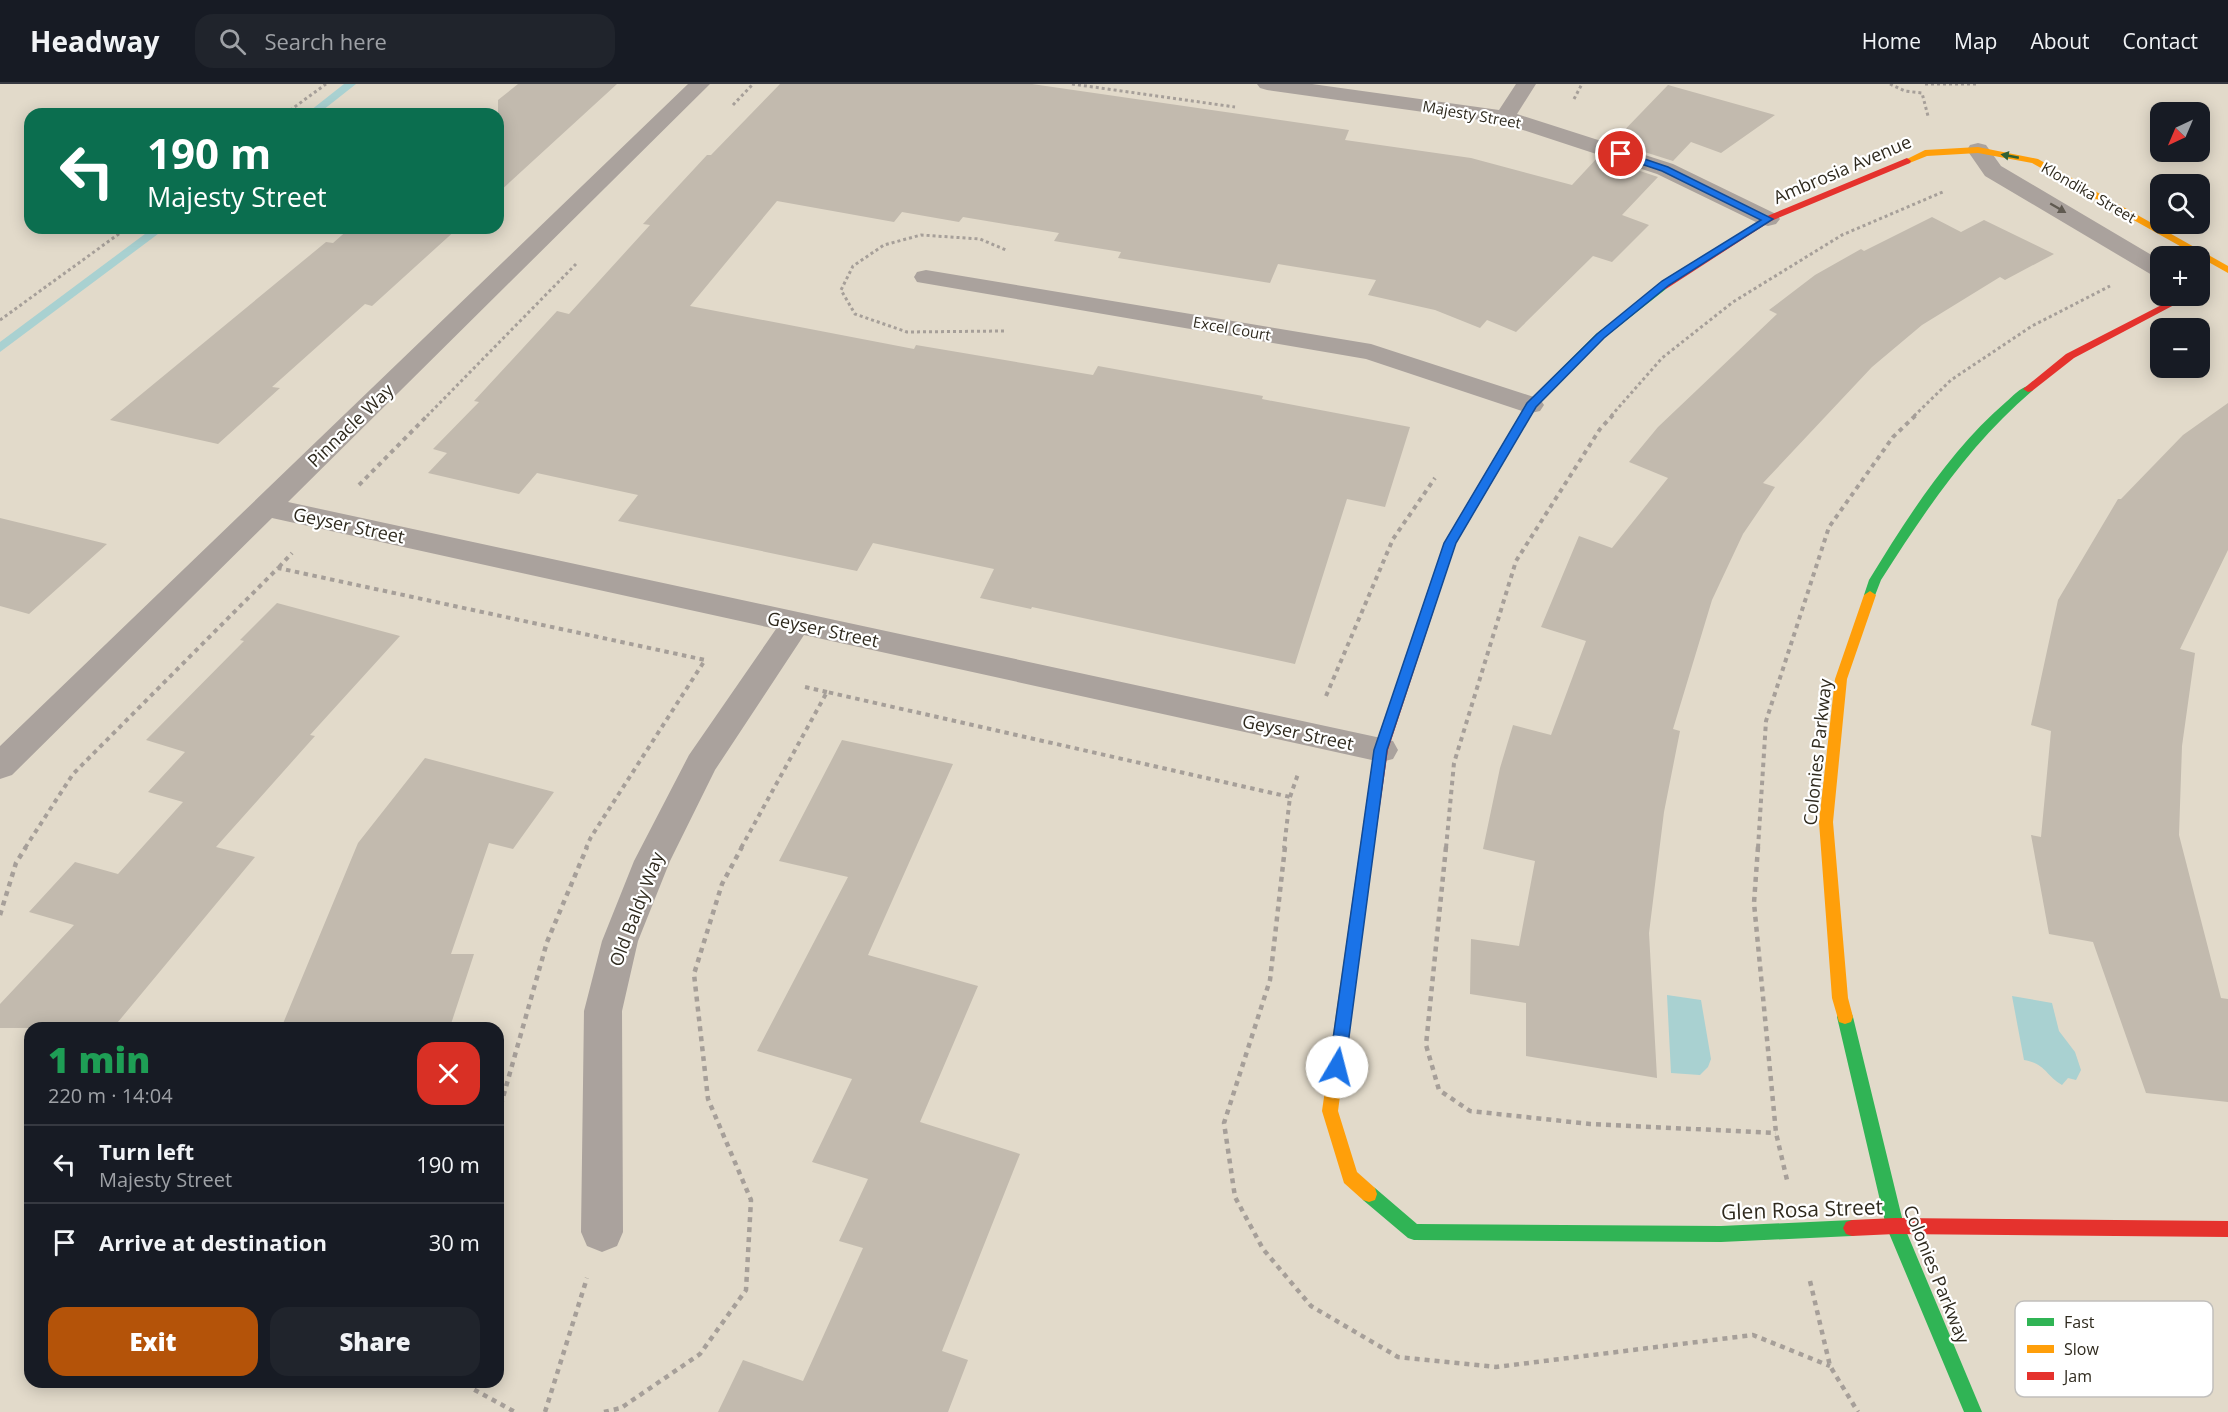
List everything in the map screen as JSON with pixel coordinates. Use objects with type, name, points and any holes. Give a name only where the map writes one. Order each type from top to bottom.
[{"type":"street","name":"Pinnacle Way","points":[[0,766],[700,84]]},
{"type":"street","name":"Majesty Street","points":[[1267,84],[1505,117],[1665,169],[1768,219]]},
{"type":"street","points":[[1505,117],[1526,84]]},
{"type":"street","name":"Ambrosia Avenue","points":[[1414,1232],[1350,1177],[1330,1111],[1381,750],[1450,543],[1531,405],[1600,336],[1666,283],[1768,219],[1925,153],[1978,150]]},
{"type":"street","name":"Klondika Street","points":[[1978,150],[1993,171],[2150,264]]},
{"type":"street","name":"Klondika Street","points":[[1978,150],[2035,161],[2226,277]]},
{"type":"street","name":"Excel Court","points":[[926,277],[1371,352],[1531,405]]},
{"type":"street","name":"Colonies Parkway","points":[[1973,1412],[1895,1226],[1840,998],[1826,822],[1841,679],[1875,580],[1932,492],[2006,407],[2070,356],[2167,306]]},
{"type":"street","name":"Geyser Street","points":[[266,507],[1381,750]]},
{"type":"street","name":"Old Baldy Way","points":[[602,1232],[603,1011],[620,942],[652,861],[701,764],[796,623]]},
{"type":"street","name":"Glen Rosa Street","points":[[1414,1232],[1721,1234],[1895,1226],[2228,1230]]},
{"type":"path","points":[[293,108],[326,84]]},
{"type":"path","points":[[729,109],[753,84]]},
{"type":"path","points":[[1922,93],[1926,85],[1976,84]]},
{"type":"path","points":[[1776,1133],[1590,1124],[1470,1111],[1439,1090],[1426,1045],[1454,763],[1516,561],[1600,429],[1662,358],[1733,302],[1842,235],[1951,188]]},
{"type":"path","points":[[0,320],[119,234]]},
{"type":"path","points":[[1010,252],[980,239],[921,235],[884,245],[853,266],[841,290],[855,314],[907,332],[1011,331]]},
{"type":"path","points":[[368,490],[356,488],[579,261]]},
{"type":"path","points":[[1326,697],[1393,539],[1438,473]]},
{"type":"path","points":[[0,915],[16,863],[73,774],[278,567],[705,660],[591,837],[547,942],[504,1094]]},
{"type":"path","points":[[604,1412],[621,1408],[700,1354],[746,1290],[751,1200],[708,1100],[694,974],[722,884],[827,693],[1290,797],[1270,980],[1224,1124],[1235,1197],[1263,1249],[1311,1306],[1398,1357],[1496,1367],[1753,1335],[1830,1366]]},
{"type":"path","points":[[545,1412],[602,1232]]},
{"type":"path","points":[[472,1388],[515,1412]]},
{"type":"water","points":[[1667,995],[1701,1000],[1711,1059],[1708,1067],[1700,1075],[1671,1073]]},
{"type":"water","points":[[2012,996],[2052,1003],[2059,1031],[2075,1052],[2081,1070],[2076,1080],[2068,1078],[2062,1085],[2037,1064],[2024,1060]]},
{"type":"building","points":[[518,84],[617,84],[504,188],[504,108],[498,108],[498,100]]},
{"type":"building","points":[[780,84],[1032,84],[1349,130],[1345,140],[1471,158],[1572,185],[1598,157],[1658,177],[1622,215],[1649,225],[1612,262],[1593,256],[1516,332],[1487,320],[1480,328],[1435,310],[1368,295],[1376,280],[1278,264],[1270,283],[1118,258],[1121,252],[1054,241],[1059,233],[963,217],[959,222],[902,212],[894,222],[777,201],[690,306],[914,349],[916,345],[1093,375],[1098,366],[1263,396],[1262,399],[1410,427],[1385,507],[1347,499],[1295,664],[1032,607],[1031,609],[980,598],[994,569],[873,543],[857,571],[618,521],[638,495],[537,473],[519,494],[428,473],[447,453],[433,449],[479,402],[474,401],[557,311],[569,314],[650,225],[643,224],[707,155],[711,155]]},
{"type":"building","points":[[1668,85],[1775,115],[1721,153],[1691,142],[1673,161],[1613,142]]},
{"type":"building","points":[[1932,217],[1961,232],[1984,220],[2054,254],[2005,280],[2000,277],[1922,325],[1872,367],[1763,483],[1775,487],[1743,534],[1712,600],[1673,729],[1680,731],[1664,812],[1649,933],[1657,1078],[1526,1056],[1526,1003],[1470,994],[1471,939],[1519,946],[1535,861],[1483,849],[1500,768],[1513,725],[1551,735],[1586,641],[1541,627],[1579,536],[1612,548],[1668,478],[1629,462],[1658,427],[1777,314],[1769,310],[1815,275],[1861,249],[1864,251]]},
{"type":"building","points":[[343,234],[451,234],[372,306],[365,304],[272,387],[280,388],[218,444],[110,420],[326,242],[333,243]]},
{"type":"building","points":[[2228,403],[2228,550],[2180,649],[2195,653],[2182,746],[2179,835],[2221,998],[2228,999],[2228,1102],[2146,1093],[2093,942],[2049,934],[2031,835],[2041,837],[2051,731],[2031,725],[2058,600],[2118,499],[2121,499],[2183,435]]},
{"type":"building","points":[[0,518],[107,544],[29,614],[0,606]]},
{"type":"building","points":[[277,603],[400,636],[310,735],[315,736],[216,847],[255,857],[118,1022],[24,1022],[24,1028],[0,1028],[0,1004],[74,925],[29,912],[75,862],[118,874],[183,802],[148,792],[185,752],[146,740],[244,641],[240,640]]},
{"type":"building","points":[[842,740],[953,764],[868,955],[978,986],[920,1122],[1020,1154],[942,1351],[968,1360],[948,1412],[718,1412],[743,1360],[803,1381],[863,1248],[839,1241],[868,1179],[812,1162],[852,1079],[757,1051],[848,877],[779,861]]},
{"type":"building","points":[[425,758],[554,792],[513,849],[489,843],[451,954],[474,954],[452,1022],[284,1022],[358,843]]},
{"type":"waterway","points":[[319,108],[351,84]]},
{"type":"waterway","points":[[0,348],[152,234]]},
{"type":"traffic: fast","points":[[1492,472],[1531,405],[1600,336],[1662,287]]},
{"type":"traffic: fast","points":[[1870,595],[1875,580],[1908,528],[1963,453],[1983,430],[2028,389]]},
{"type":"traffic: fast","points":[[1845,1017],[1895,1226],[1973,1412]]},
{"type":"traffic: fast","points":[[1369,1194],[1414,1232],[1721,1234],[1852,1228]]},
{"type":"traffic: slow","points":[[1907,161],[1925,153],[1978,150],[2035,161],[2228,270]]},
{"type":"traffic: slow","points":[[1845,1017],[1840,998],[1826,822],[1841,679],[1870,595]]},
{"type":"traffic: slow","points":[[1355,931],[1330,1111],[1350,1177],[1369,1194]]},
{"type":"traffic: jam","points":[[1662,287],[1768,219],[1907,161]]},
{"type":"traffic: jam","points":[[2028,389],[2070,356],[2167,306]]},
{"type":"traffic: jam","points":[[1355,931],[1381,750],[1450,543],[1492,472]]},
{"type":"traffic: jam","points":[[1852,1228],[1895,1226],[2228,1229]]},
{"type":"route","points":[[1337,1067],[1381,750],[1450,543],[1531,405],[1600,336],[1666,283],[1768,219],[1665,169],[1621,154]]}]
